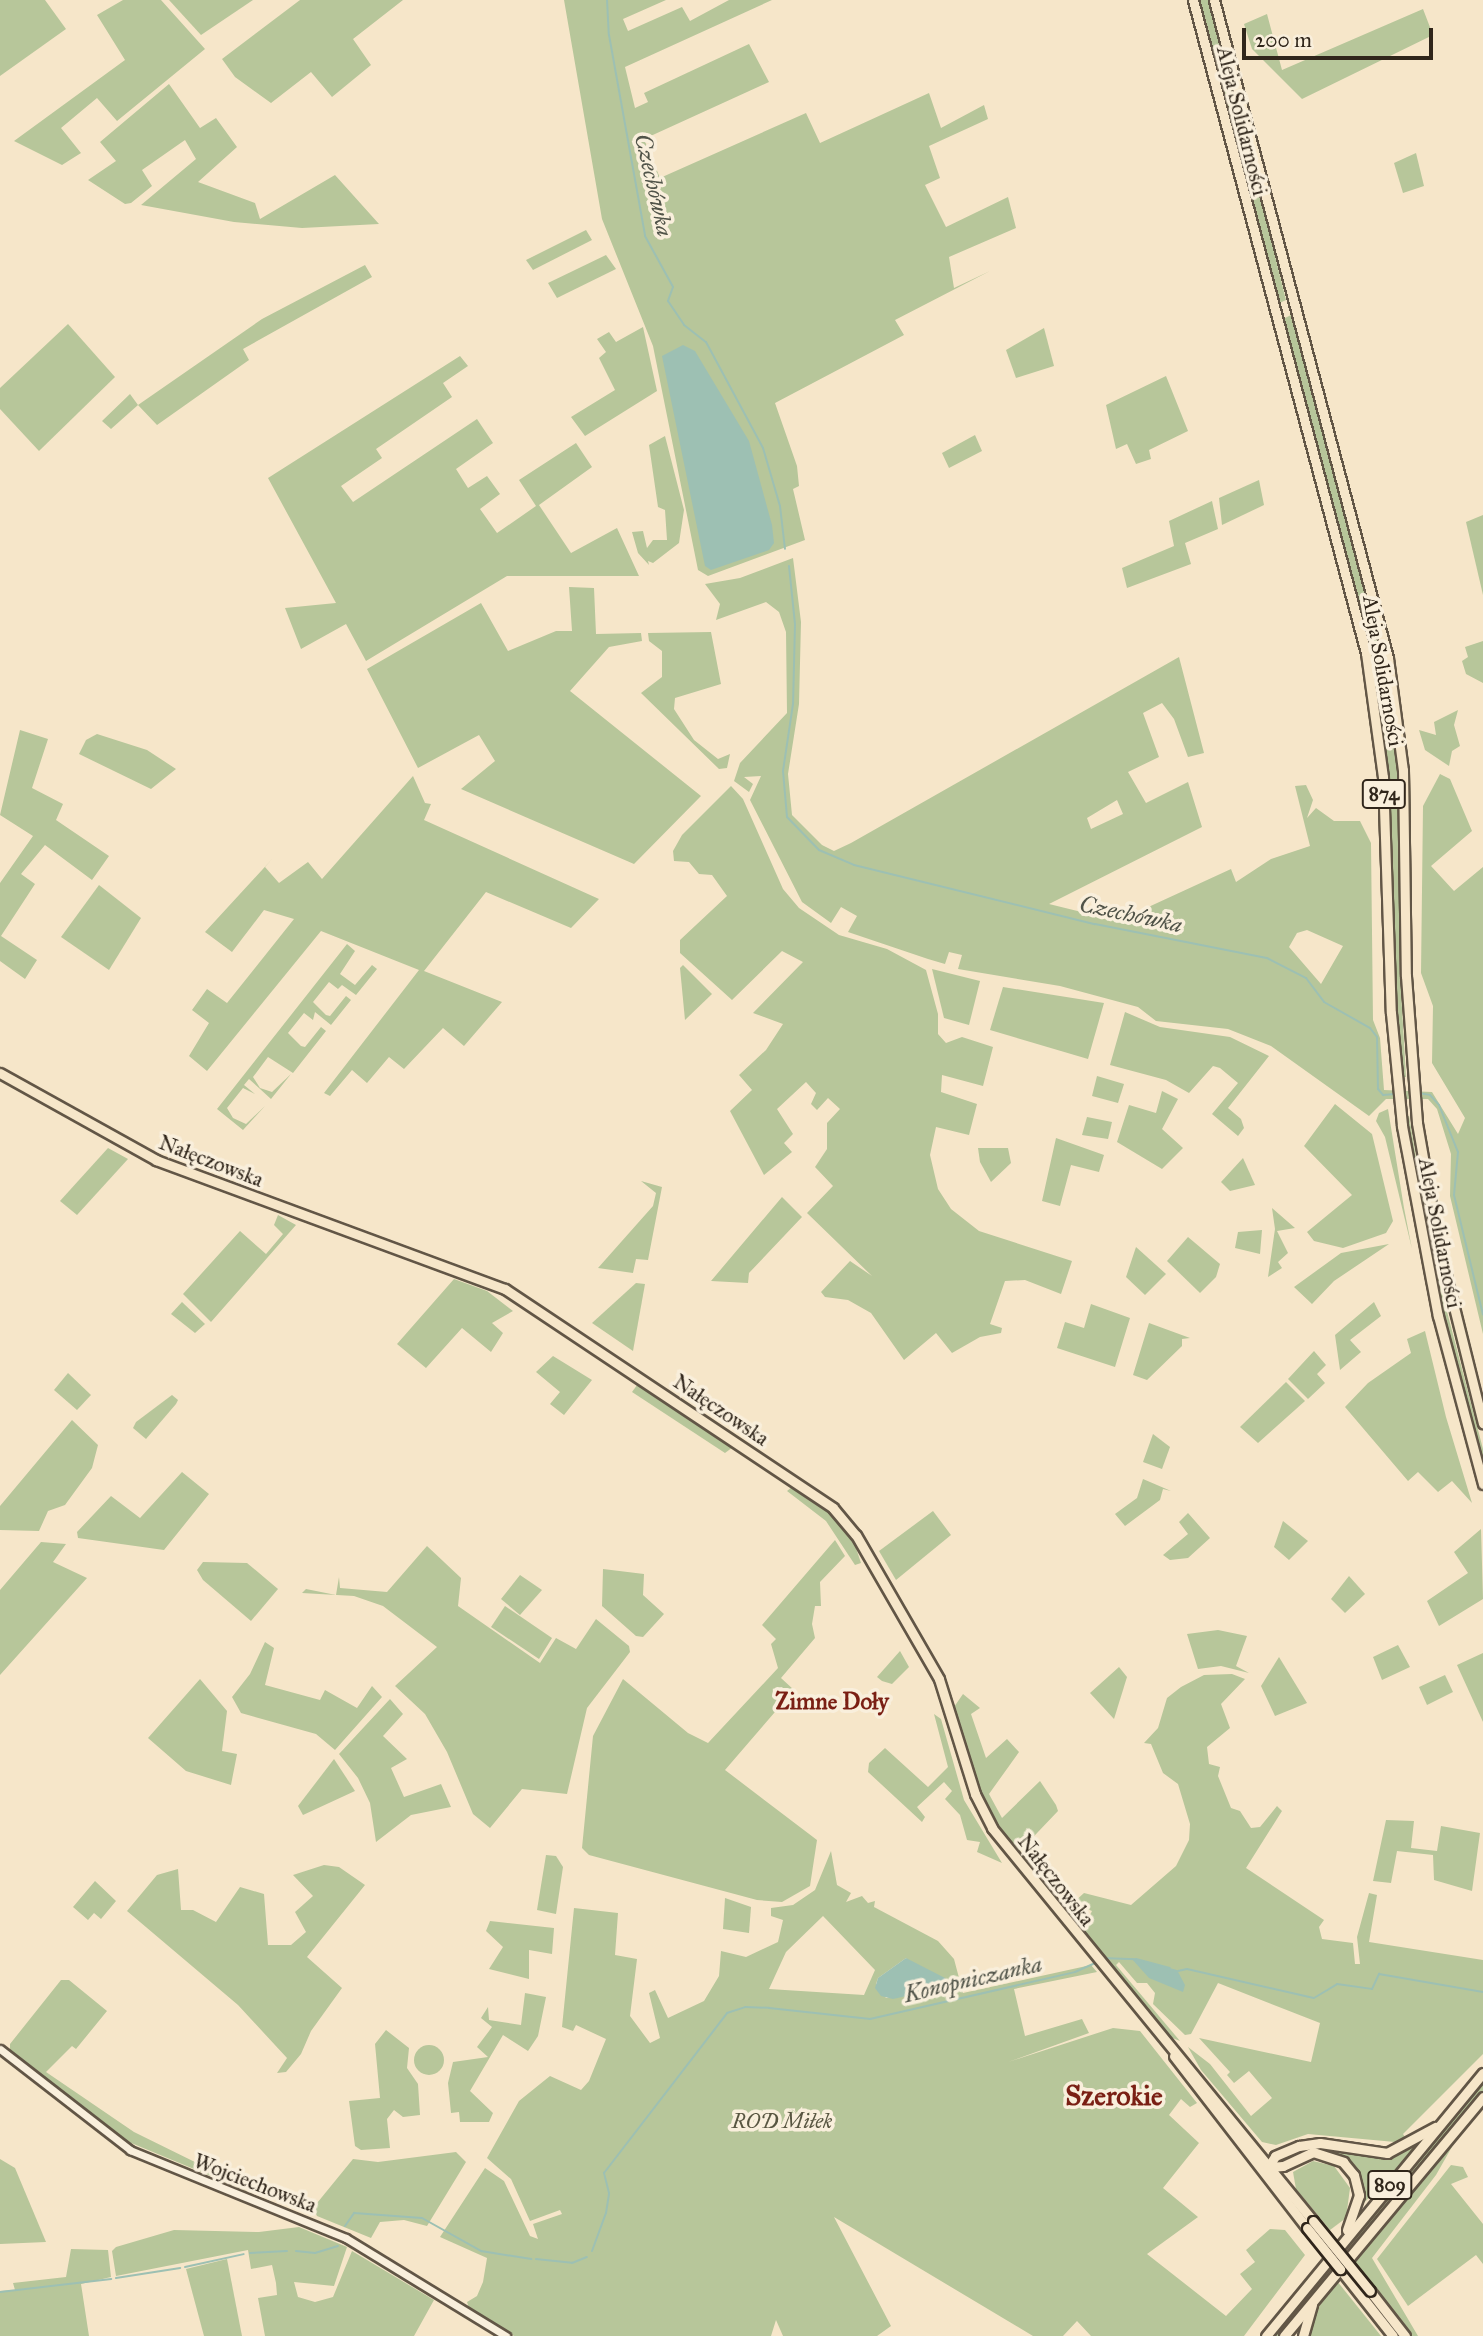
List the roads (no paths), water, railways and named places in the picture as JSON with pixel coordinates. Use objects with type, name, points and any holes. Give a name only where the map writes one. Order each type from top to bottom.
[{"type":"main road","name":"Aleja Solidarności","points":[[1193,0],[1366,653],[1383,776],[1395,1068],[1402,1126],[1437,1316],[1483,1484]]},
{"type":"main road","name":"Aleja Solidarności","points":[[1214,0],[1391,675],[1404,794],[1412,1070],[1417,1123],[1443,1266],[1483,1423]]},
{"type":"main road","name":"Nałęczowska","points":[[0,1073],[156,1160],[500,1287],[827,1503],[856,1535],[939,1679],[985,1817],[1173,2054],[1260,2153],[1266,2169],[1286,2187],[1310,2225]]},
{"type":"main road","name":"Nałęczowska","points":[[1173,2054],[1181,2071],[1266,2169],[1366,2295],[1405,2336]]},
{"type":"main road","name":"809","points":[[1266,2336],[1483,2073]]},
{"type":"main road","name":"809","points":[[1284,2336],[1483,2097]]},
{"type":"main road","points":[[1260,2153],[1275,2156],[1313,2143],[1387,2153],[1438,2125]]},
{"type":"main road","points":[[1266,2169],[1283,2166],[1297,2157],[1321,2152],[1350,2169],[1359,2200],[1341,2245]]},
{"type":"main road","points":[[1266,2169],[1275,2156]]},
{"type":"main road","points":[[1283,2166],[1286,2187]]},
{"type":"main road","name":"Nałęczowska","points":[[1366,2295],[1393,2336]]},
{"type":"main road","points":[[1303,2336],[1314,2299]]},
{"type":"street","name":"Wojciechowska","points":[[0,2049],[130,2150],[346,2238],[506,2336]]},
{"type":"waterway","name":"Czechówka","points":[[607,0],[609,35],[645,236],[673,287],[668,301],[684,325],[706,342],[763,448],[780,506],[785,549]]},
{"type":"waterway","name":"Czechówka","points":[[789,566],[795,624],[793,704],[783,771],[787,817],[819,850],[854,865],[1095,924],[1267,958],[1306,978],[1324,1002],[1370,1028],[1377,1037],[1378,1089],[1383,1095],[1395,1094]]},
{"type":"waterway","name":"Czechówka","points":[[1418,1093],[1430,1095],[1439,1105],[1458,1152],[1454,1195],[1483,1315]]},
{"type":"waterway","name":"Konopniczanka","points":[[1101,1958],[1136,1959],[1170,1968]]},
{"type":"waterway","name":"Konopniczanka","points":[[592,2251],[606,2213],[609,2193],[604,2173],[727,2013],[745,2007],[769,2008],[870,2019],[1075,1972],[1097,1962]]},
{"type":"waterway","name":"Konopniczanka","points":[[1178,1971],[1187,1969],[1314,1998],[1337,1984],[1372,1989],[1379,1974],[1483,1992]]},
{"type":"waterway","name":"Konopniczanka","points":[[345,2226],[354,2213],[422,2218],[481,2251],[531,2259]]},
{"type":"waterway","name":"Konopniczanka","points":[[296,2251],[315,2253],[338,2246]]},
{"type":"waterway","name":"Konopniczanka","points":[[250,2253],[287,2251]]},
{"type":"waterway","name":"Konopniczanka","points":[[185,2267],[244,2254]]},
{"type":"waterway","name":"Konopniczanka","points":[[536,2259],[572,2263],[587,2257]]},
{"type":"waterway","name":"Konopniczanka","points":[[116,2278],[180,2268]]},
{"type":"waterway","name":"Konopniczanka","points":[[0,2292],[111,2279]]},
{"type":"district","name":"Zimne Doły","points":[[832,1701]]},
{"type":"district","name":"Szerokie","points":[[1114,2096]]},
{"type":"park label","name":"ROD Miłek","points":[[782,2121]]}]
